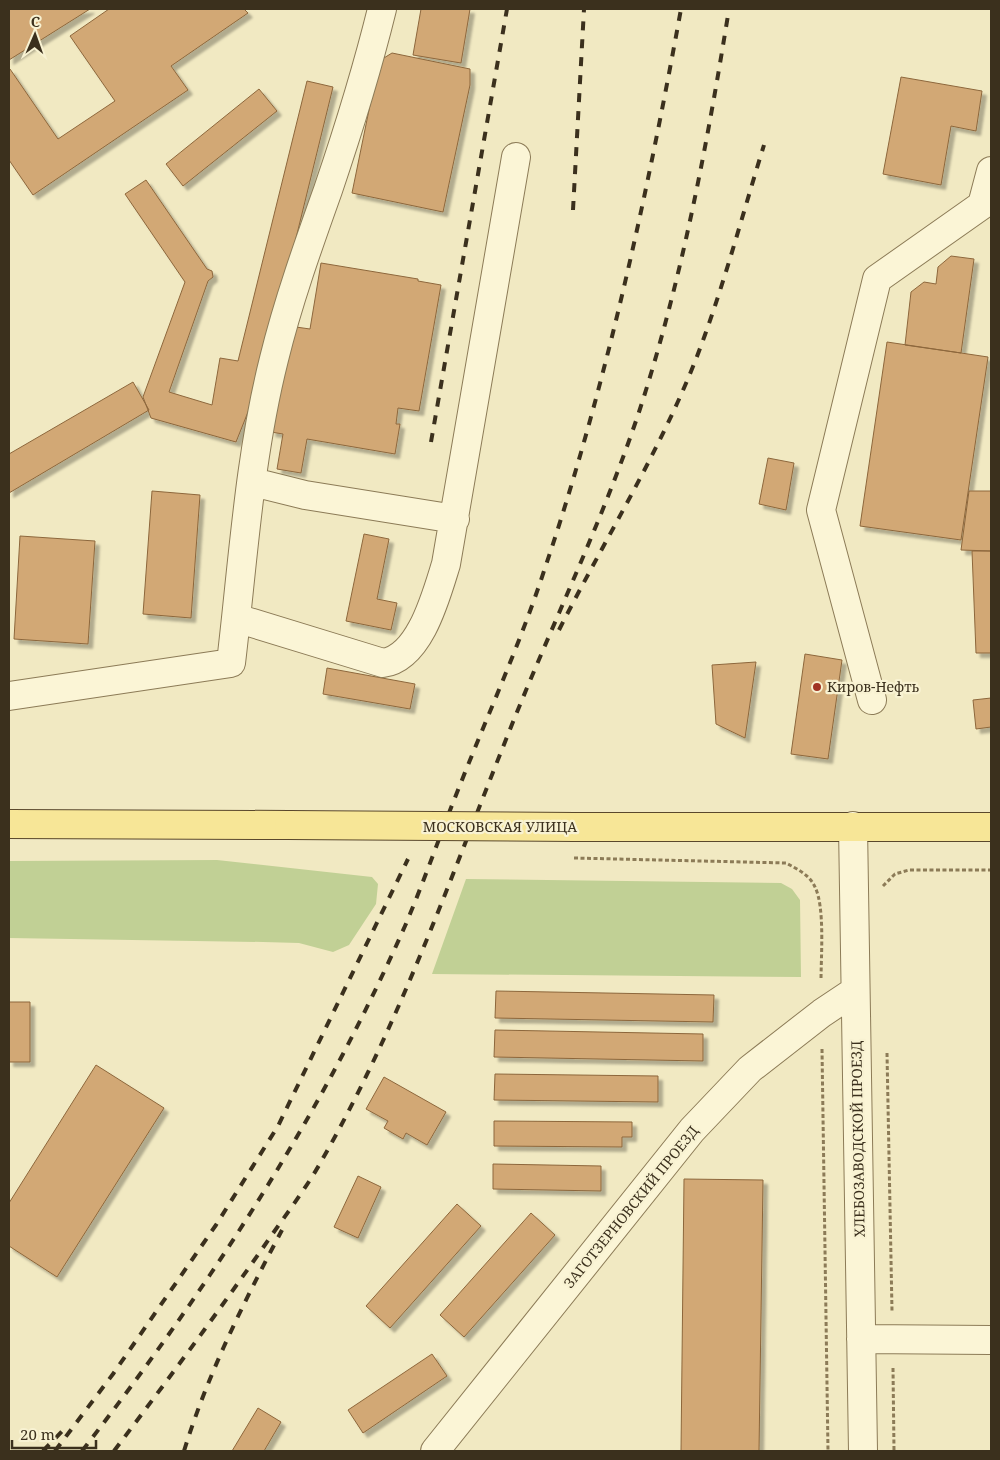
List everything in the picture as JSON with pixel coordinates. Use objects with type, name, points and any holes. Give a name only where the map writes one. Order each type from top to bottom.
[{"type":"main road","name":"МОСКОВСКАЯ УЛИЦА","points":[[9,824],[991,827]]},
{"type":"street","points":[[9,696],[231,663],[262,414],[274,359],[302,262],[328,189],[371,53],[382,9]]},
{"type":"street","points":[[236,618],[383,663],[394,662],[404,656],[411,647],[427,618],[446,564],[516,157]]},
{"type":"street","points":[[872,700],[821,510],[877,279],[982,205],[991,171]]},
{"type":"street","points":[[253,482],[314,497],[455,519]]},
{"type":"street","name":"ХЛЕБОЗАВОДСКОЙ ПРОЕЗД","points":[[853,826],[863,1451]]},
{"type":"street","name":"ЗАГОТЗЕРНОВСКИЙ ПРОЕЗД","points":[[435,1451],[692,1130],[750,1069],[822,1013],[855,991]]},
{"type":"street","points":[[862,1339],[991,1340]]},
{"type":"path","points":[[883,894],[883,885],[895,874],[909,870],[991,870]]},
{"type":"path","points":[[887,1050],[894,1451]]},
{"type":"green space","points":[[217,860],[372,877],[378,884],[376,904],[349,945],[333,952],[299,943],[9,938],[9,861]]},
{"type":"green space","points":[[466,879],[781,883],[792,889],[800,900],[801,977],[432,974]]},
{"type":"building","points":[[9,9],[90,9],[9,60]]},
{"type":"building","points":[[109,9],[244,9],[248,13],[171,66],[188,90],[33,195],[9,160],[9,70],[58,139],[115,101],[70,36]]},
{"type":"building","points":[[421,9],[470,9],[461,63],[413,55]]},
{"type":"building","points":[[392,53],[470,69],[470,85],[443,212],[352,193],[379,61]]},
{"type":"building","points":[[901,77],[982,91],[976,131],[951,126],[941,185],[883,174]]},
{"type":"building","points":[[307,81],[333,87],[262,377],[236,442],[151,418],[143,397],[185,282],[125,194],[146,180],[207,269],[212,271],[213,277],[208,281],[169,392],[212,405],[220,358],[238,361]]},
{"type":"building","points":[[259,89],[277,111],[183,186],[166,164]]},
{"type":"building","points":[[951,256],[974,259],[961,353],[905,345],[911,292],[924,282],[936,284],[938,267]]},
{"type":"building","points":[[321,263],[418,279],[418,281],[441,285],[419,411],[398,408],[396,424],[400,424],[395,454],[307,439],[301,473],[277,469],[283,434],[271,432],[289,326],[310,329]]},
{"type":"building","points":[[887,342],[988,357],[961,540],[860,526]]},
{"type":"building","points":[[133,382],[149,410],[9,493],[9,454]]},
{"type":"building","points":[[768,458],[794,463],[786,510],[759,504]]},
{"type":"building","points":[[152,491],[200,495],[191,618],[143,614]]},
{"type":"building","points":[[969,491],[991,491],[991,551],[961,550]]},
{"type":"building","points":[[364,534],[389,539],[377,599],[397,603],[391,630],[346,621]]},
{"type":"building","points":[[20,536],[95,541],[88,644],[14,639]]},
{"type":"building","points":[[972,551],[991,551],[991,653],[976,653]]},
{"type":"building","points":[[805,654],[842,660],[828,759],[791,754]]},
{"type":"building","points":[[756,662],[745,738],[716,724],[712,665]]},
{"type":"building","points":[[327,668],[415,684],[410,709],[323,694]]},
{"type":"building","points":[[991,698],[991,727],[976,729],[973,700]]},
{"type":"building","points":[[496,991],[714,995],[713,1022],[495,1018]]},
{"type":"building","points":[[9,1002],[30,1002],[30,1062],[9,1062]]},
{"type":"building","points":[[495,1030],[703,1034],[703,1061],[494,1057]]},
{"type":"building","points":[[96,1065],[164,1108],[57,1277],[9,1246],[9,1203]]},
{"type":"building","points":[[495,1074],[658,1076],[658,1102],[494,1100]]},
{"type":"building","points":[[384,1077],[446,1112],[427,1145],[406,1133],[403,1139],[384,1128],[388,1121],[366,1109]]},
{"type":"building","points":[[494,1121],[632,1122],[632,1137],[622,1137],[622,1147],[494,1146]]},
{"type":"building","points":[[493,1164],[601,1166],[601,1191],[493,1189]]},
{"type":"building","points":[[358,1176],[381,1187],[358,1238],[334,1227]]},
{"type":"building","points":[[684,1179],[763,1180],[759,1451],[681,1451]]},
{"type":"building","points":[[457,1204],[481,1226],[390,1328],[366,1306]]},
{"type":"building","points":[[531,1213],[555,1235],[464,1337],[440,1315]]},
{"type":"building","points":[[432,1354],[447,1376],[363,1433],[348,1410]]},
{"type":"building","points":[[258,1408],[281,1422],[264,1451],[232,1451]]},
{"type":"railway","points":[[431,442],[507,9]]},
{"type":"railway","points":[[573,210],[584,9]]},
{"type":"railway","points":[[82,1451],[188,1307],[285,1158],[351,1038],[405,926],[525,625],[566,503],[623,293],[654,150],[681,9]]},
{"type":"railway","points":[[114,1451],[212,1319],[310,1180],[350,1109],[422,951],[524,696],[609,494],[639,412],[681,262],[712,111],[729,9]]},
{"type":"railway","points":[[559,630],[649,462],[696,359],[715,306],[764,145]]},
{"type":"railway","points":[[55,1451],[113,1374],[216,1225],[278,1126],[408,859]]},
{"type":"railway","points":[[184,1451],[216,1366],[241,1311],[282,1230]]},
{"type":"railway","points":[[43,1451],[67,1426]]},
{"type":"place","name":"Киров-Нефть","points":[[817,687]]}]
